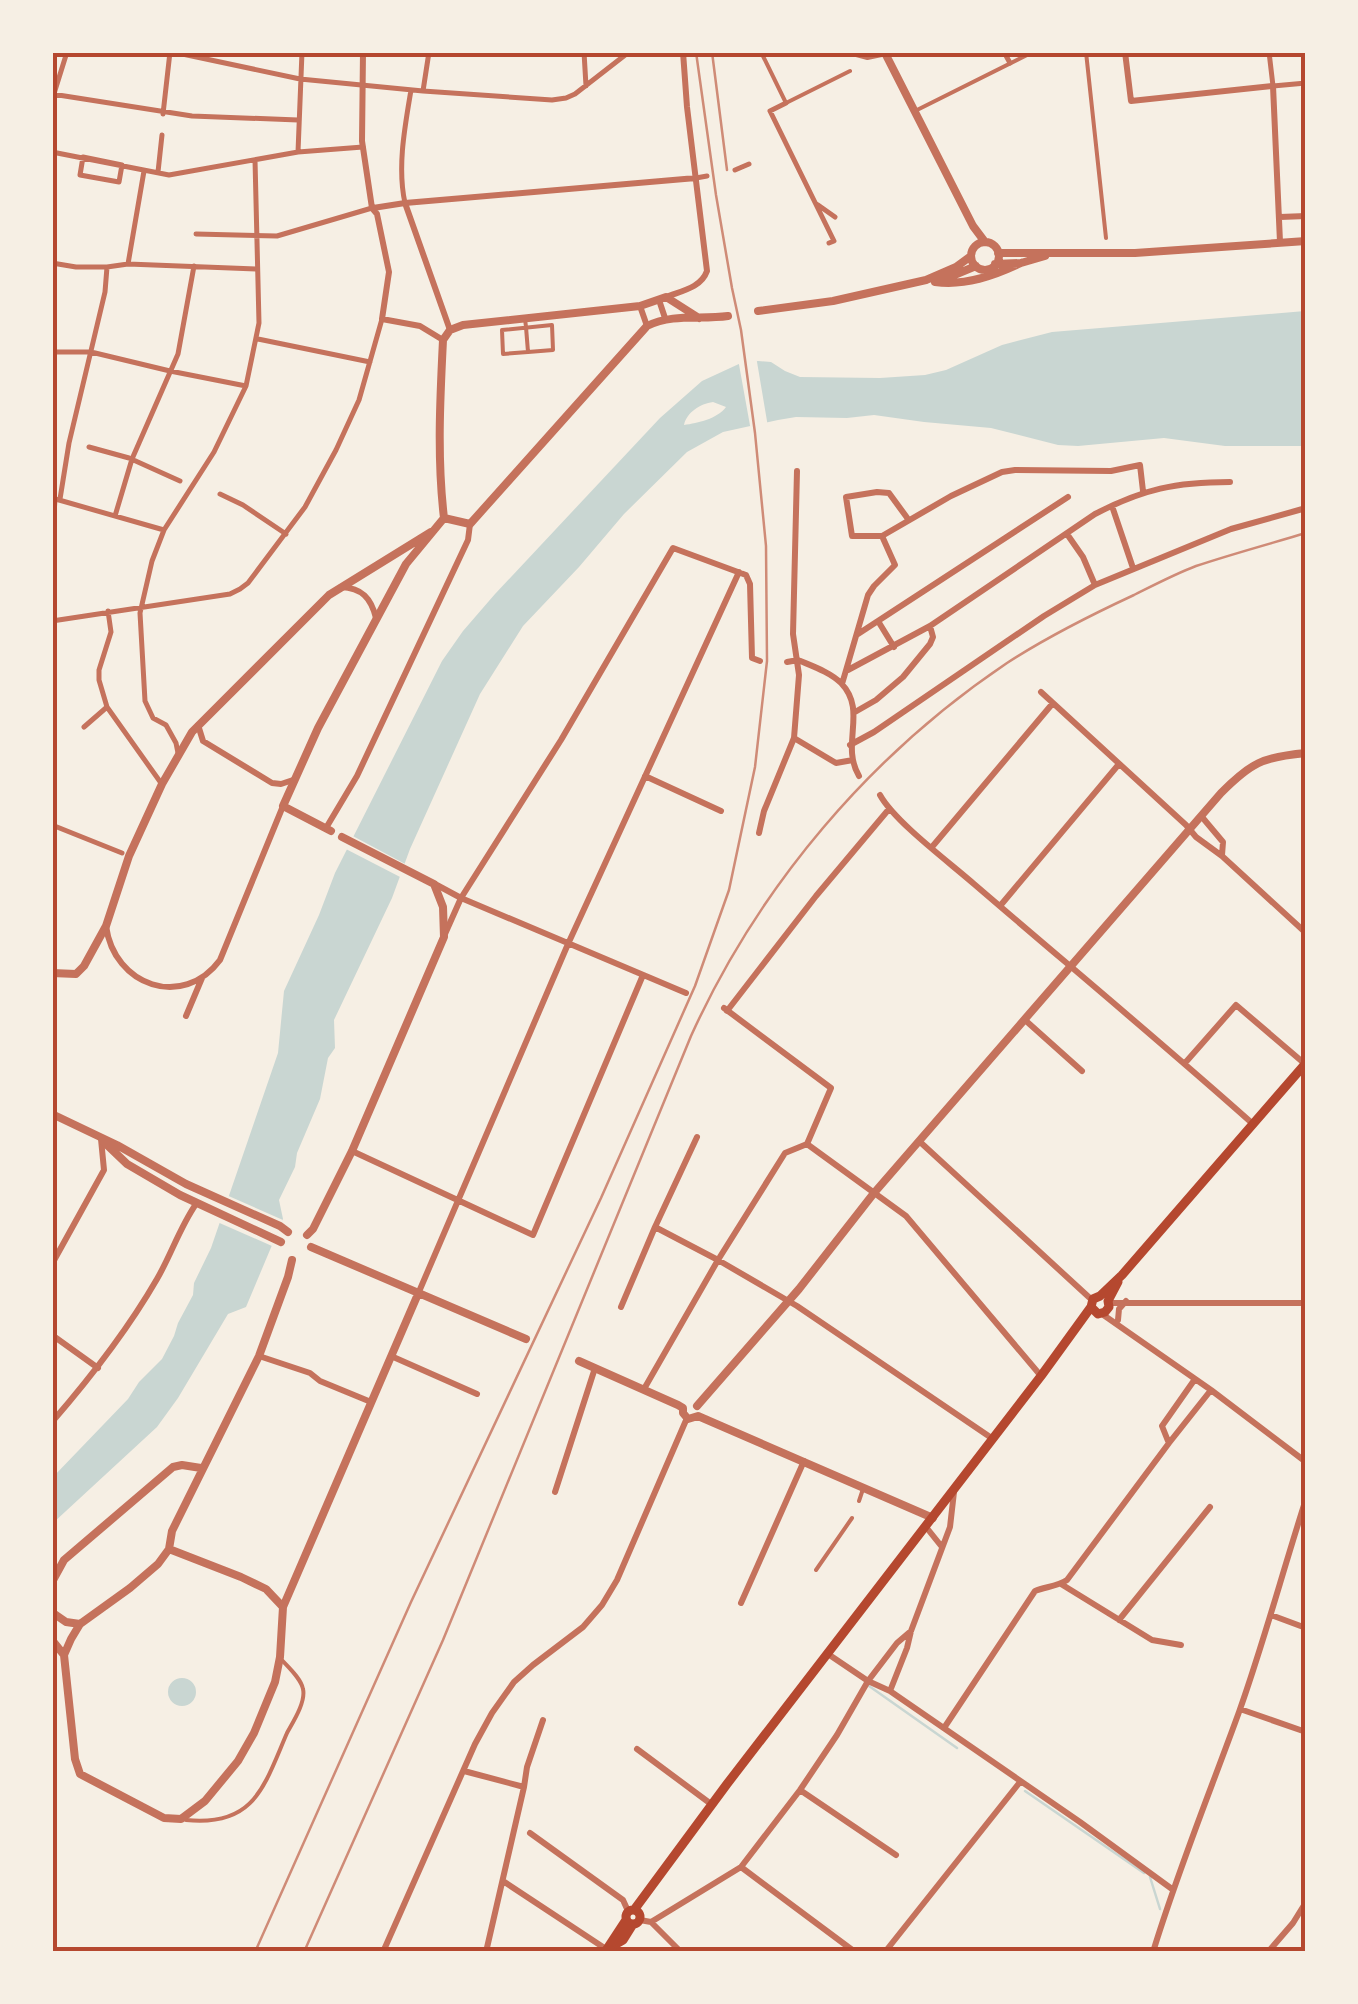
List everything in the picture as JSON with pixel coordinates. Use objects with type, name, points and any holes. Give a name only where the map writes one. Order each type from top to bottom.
[{"type":"main road","points":[[606,1950],[712,1805],[1074,1332],[1101,1306],[1122,1275],[1305,1064]]},
{"type":"street","points":[[67,52],[53,96],[164,114],[298,120]]},
{"type":"street","points":[[164,114],[171,52],[300,79],[552,100],[566,98],[586,86],[629,52]]},
{"type":"street","points":[[298,150],[302,52]]},
{"type":"street","points":[[52,621],[230,594],[240,589],[305,508],[359,400],[382,319],[389,272],[377,214],[372,208],[362,144],[363,52]]},
{"type":"street","points":[[422,92],[429,52]]},
{"type":"street","points":[[584,52],[586,86]]},
{"type":"street","points":[[106,926],[118,961],[134,976],[159,987],[182,986],[202,977],[220,960],[292,780],[406,564],[444,518],[440,479],[442,340],[450,330],[640,306],[705,278],[683,52]]},
{"type":"street","points":[[852,52],[867,56],[886,53],[973,226],[985,242],[996,247],[996,264]]},
{"type":"street","points":[[1004,52],[1010,63]]},
{"type":"street","points":[[1126,52],[1132,101],[1306,82]]},
{"type":"street","points":[[1269,52],[1280,242]]},
{"type":"street","points":[[411,90],[402,159],[405,203],[450,330]]},
{"type":"street","points":[[786,104],[770,110],[834,241],[829,243]]},
{"type":"street","points":[[158,173],[162,136]]},
{"type":"street","points":[[52,152],[169,175],[298,150],[362,144]]},
{"type":"street","points":[[776,152],[788,147]]},
{"type":"street","points":[[83,159],[80,175],[119,182],[121,167]]},
{"type":"street","points":[[179,756],[166,725],[153,718],[145,701],[142,607],[152,561],[164,530],[219,443],[246,386],[259,323],[254,160]]},
{"type":"street","points":[[735,170],[749,164]]},
{"type":"street","points":[[128,264],[144,171]]},
{"type":"street","points":[[196,234],[278,236],[372,208],[405,203],[707,176]]},
{"type":"street","points":[[816,203],[835,218]]},
{"type":"street","points":[[1280,217],[1306,216]]},
{"type":"street","points":[[973,226],[976,266]]},
{"type":"street","points":[[998,253],[1135,253],[1306,240]]},
{"type":"street","points":[[930,281],[956,267],[985,242]]},
{"type":"street","points":[[930,281],[948,284],[986,278],[1050,254]]},
{"type":"street","points":[[52,263],[76,267],[128,264],[257,269]]},
{"type":"street","points":[[758,311],[833,301],[930,281],[976,266],[985,269],[996,264],[1021,264]]},
{"type":"street","points":[[115,516],[132,459],[178,354],[194,266]]},
{"type":"street","points":[[52,550],[56,498],[71,444],[77,395],[105,292],[107,267]]},
{"type":"street","points":[[662,298],[665,318]]},
{"type":"street","points":[[662,298],[699,318]]},
{"type":"street","points":[[640,306],[647,326]]},
{"type":"street","points":[[282,806],[328,830],[468,540],[470,524],[647,326],[665,318],[728,316]]},
{"type":"street","points":[[382,319],[420,326],[442,340]]},
{"type":"street","points":[[258,338],[370,362]]},
{"type":"street","points":[[52,352],[91,352],[246,386]]},
{"type":"street","points":[[89,447],[132,459],[180,480]]},
{"type":"street","points":[[908,520],[889,494],[846,497],[852,536],[882,536],[1002,472],[1111,471],[1140,465],[1144,491]]},
{"type":"street","points":[[759,833],[794,738],[798,660],[793,634],[797,470]]},
{"type":"street","points":[[847,670],[930,626],[1112,506],[1144,491],[1198,482],[1230,482]]},
{"type":"street","points":[[220,494],[286,534]]},
{"type":"street","points":[[857,634],[1068,497]]},
{"type":"street","points":[[56,498],[164,530]]},
{"type":"street","points":[[1112,506],[1133,568]]},
{"type":"street","points":[[850,744],[1095,585],[1231,529],[1306,508]]},
{"type":"street","points":[[444,518],[470,524]]},
{"type":"street","points":[[52,973],[76,974],[84,966],[106,926],[125,854],[192,732],[339,588],[431,532]]},
{"type":"street","points":[[1067,534],[1095,585]]},
{"type":"street","points":[[842,684],[868,595],[895,565],[882,536]]},
{"type":"street","points":[[292,1251],[313,1229],[352,1151],[461,898],[561,740],[673,548],[746,575],[750,584],[752,658],[760,661]]},
{"type":"street","points":[[52,1640],[64,1655],[80,1774],[164,1818],[181,1819],[206,1801],[238,1761],[270,1696],[280,1657],[283,1608],[568,944],[738,572]]},
{"type":"street","points":[[339,588],[362,592],[374,607],[377,619]]},
{"type":"street","points":[[108,611],[111,632],[99,670],[106,707],[162,784]]},
{"type":"street","points":[[878,621],[894,647]]},
{"type":"street","points":[[855,712],[903,678],[930,644],[930,626]]},
{"type":"street","points":[[787,662],[798,660],[842,684],[855,712],[850,744],[859,776]]},
{"type":"street","points":[[1041,692],[1306,934]]},
{"type":"street","points":[[932,847],[1053,703]]},
{"type":"street","points":[[84,727],[106,707]]},
{"type":"street","points":[[198,726],[203,741],[272,783],[292,780]]},
{"type":"street","points":[[794,738],[836,763],[852,760]]},
{"type":"street","points":[[683,1408],[687,1418],[694,1419],[874,1193],[1244,770],[1264,760],[1306,753]]},
{"type":"street","points":[[1000,906],[1119,764]]},
{"type":"street","points":[[645,776],[722,810]]},
{"type":"street","points":[[880,795],[889,809],[932,847],[1253,1124]]},
{"type":"street","points":[[644,1389],[786,1152],[807,1144],[831,1088],[726,1009],[889,809]]},
{"type":"street","points":[[1202,817],[1223,842],[1222,856]]},
{"type":"street","points":[[52,825],[125,854]]},
{"type":"street","points":[[342,837],[461,898],[686,992]]},
{"type":"street","points":[[434,884],[442,907],[444,937]]},
{"type":"street","points":[[352,1151],[532,1236],[643,975]]},
{"type":"street","points":[[186,1016],[202,977]]},
{"type":"street","points":[[1185,1062],[1236,1005],[1305,1064]]},
{"type":"street","points":[[1025,1020],[1082,1071]]},
{"type":"street","points":[[52,1114],[213,1197],[307,1236]]},
{"type":"street","points":[[620,1307],[697,1138]]},
{"type":"street","points":[[100,1139],[127,1164],[196,1204],[292,1251],[418,1294],[526,1339]]},
{"type":"street","points":[[100,1139],[104,1170]]},
{"type":"street","points":[[919,1141],[1118,1323],[1306,1462]]},
{"type":"street","points":[[807,1144],[906,1216],[1041,1376]]},
{"type":"street","points":[[52,1264],[104,1170],[114,1164],[127,1164]]},
{"type":"street","points":[[52,1422],[98,1368],[159,1276],[196,1204]]},
{"type":"street","points":[[655,1227],[789,1301],[993,1439]]},
{"type":"street","points":[[64,1655],[80,1624],[130,1588],[169,1549],[172,1531],[258,1356],[288,1277],[292,1251],[284,1229]]},
{"type":"street","points":[[1101,1306],[1126,1301],[1306,1303]]},
{"type":"street","points":[[1118,1323],[1126,1301]]},
{"type":"street","points":[[52,1335],[98,1368]]},
{"type":"street","points":[[258,1356],[310,1372],[320,1381],[372,1402]]},
{"type":"street","points":[[391,1356],[477,1394]]},
{"type":"street","points":[[580,1361],[683,1408]]},
{"type":"street","points":[[555,1492],[595,1368]]},
{"type":"street","points":[[1168,1442],[1162,1426],[1196,1380]]},
{"type":"street","points":[[944,1728],[1035,1591],[1067,1580],[1211,1390]]},
{"type":"street","points":[[683,1408],[690,1403],[698,1411],[929,1523],[942,1546]]},
{"type":"street","points":[[383,1952],[492,1713],[514,1682],[583,1627],[602,1605],[618,1580],[687,1418]]},
{"type":"street","points":[[741,1603],[804,1461]]},
{"type":"street","points":[[52,1582],[64,1560],[173,1467],[201,1468]]},
{"type":"street","points":[[890,1691],[950,1527],[954,1490]]},
{"type":"street","points":[[1153,1952],[1172,1889],[1240,1708],[1306,1499]]},
{"type":"street","points":[[1119,1620],[1210,1507]]},
{"type":"street","points":[[169,1549],[241,1576],[266,1589],[283,1608]]},
{"type":"street","points":[[1060,1584],[1152,1640],[1181,1646]]},
{"type":"street","points":[[52,1609],[66,1622],[80,1624]]},
{"type":"street","points":[[1271,1616],[1306,1628]]},
{"type":"street","points":[[651,1922],[741,1867],[800,1790],[868,1680],[911,1630]]},
{"type":"street","points":[[828,1654],[890,1691],[1172,1889]]},
{"type":"street","points":[[1240,1708],[1306,1732]]},
{"type":"street","points":[[486,1952],[527,1767],[543,1720]]},
{"type":"street","points":[[637,1749],[712,1805]]},
{"type":"street","points":[[464,1771],[524,1787]]},
{"type":"street","points":[[885,1952],[1020,1782]]},
{"type":"street","points":[[800,1790],[896,1856]]},
{"type":"street","points":[[530,1833],[623,1900],[633,1916],[651,1922],[681,1952]]},
{"type":"street","points":[[741,1867],[855,1952]]},
{"type":"street","points":[[502,1881],[606,1950]]},
{"type":"street","points":[[1268,1952],[1306,1902]]},
{"type":"lane","points":[[761,52],[786,104],[850,71]]},
{"type":"lane","points":[[915,111],[1034,52]]},
{"type":"lane","points":[[1086,52],[1106,238]]},
{"type":"lane","points":[[526,323],[528,352]]},
{"type":"lane","points":[[526,323],[552,324],[553,350],[528,352],[503,354],[502,330],[526,323]]},
{"type":"lane","points":[[859,1501],[863,1489]]},
{"type":"lane","points":[[816,1570],[852,1518]]},
{"type":"lane","points":[[181,1819],[223,1818],[244,1809],[261,1792],[304,1691],[280,1657]]},
{"type":"shaded area","points":[[1305,311],[1305,446],[1225,446],[1164,438],[1058,445],[991,428],[874,415],[778,420],[723,432],[687,452],[624,514],[523,626],[480,694],[392,898],[334,1020],[335,1048],[328,1058],[320,1099],[279,1200],[283,1219],[246,1307],[228,1314],[157,1427],[53,1523],[53,1477],[162,1359],[193,1295],[194,1283],[211,1248],[278,1053],[284,991],[335,873],[442,661],[463,631],[660,418],[702,381],[741,363],[758,361],[771,362],[800,377],[925,375],[1002,345],[1052,332]],"holes":[[[713,402],[726,407],[701,422],[684,425],[691,413],[703,405]]]},
{"type":"shaded area","points":[[182,1678],[192,1682],[196,1692],[192,1702],[182,1706],[172,1702],[168,1692],[172,1682]]},
{"type":"pier","points":[[756,356],[768,427],[751,431],[738,359]]},
{"type":"pier","points":[[349,834],[409,866],[404,879],[342,847]]},
{"type":"pier","points":[[224,1194],[283,1220],[272,1246],[215,1221]]},
{"type":"waterway","points":[[869,1686],[957,1748]]},
{"type":"waterway","points":[[1025,1791],[1144,1873]]},
{"type":"waterway","points":[[1150,1877],[1160,1909]]},
{"type":"railway","points":[[255,1952],[411,1602],[601,1198],[695,986],[729,890],[755,767],[767,661],[766,546],[741,330],[716,195],[696,52]]},
{"type":"railway","points":[[712,52],[727,170]]},
{"type":"railway","points":[[304,1952],[443,1640],[691,1036],[718,981],[785,876],[823,828],[909,739],[1007,663],[1180,572],[1306,533]]}]
